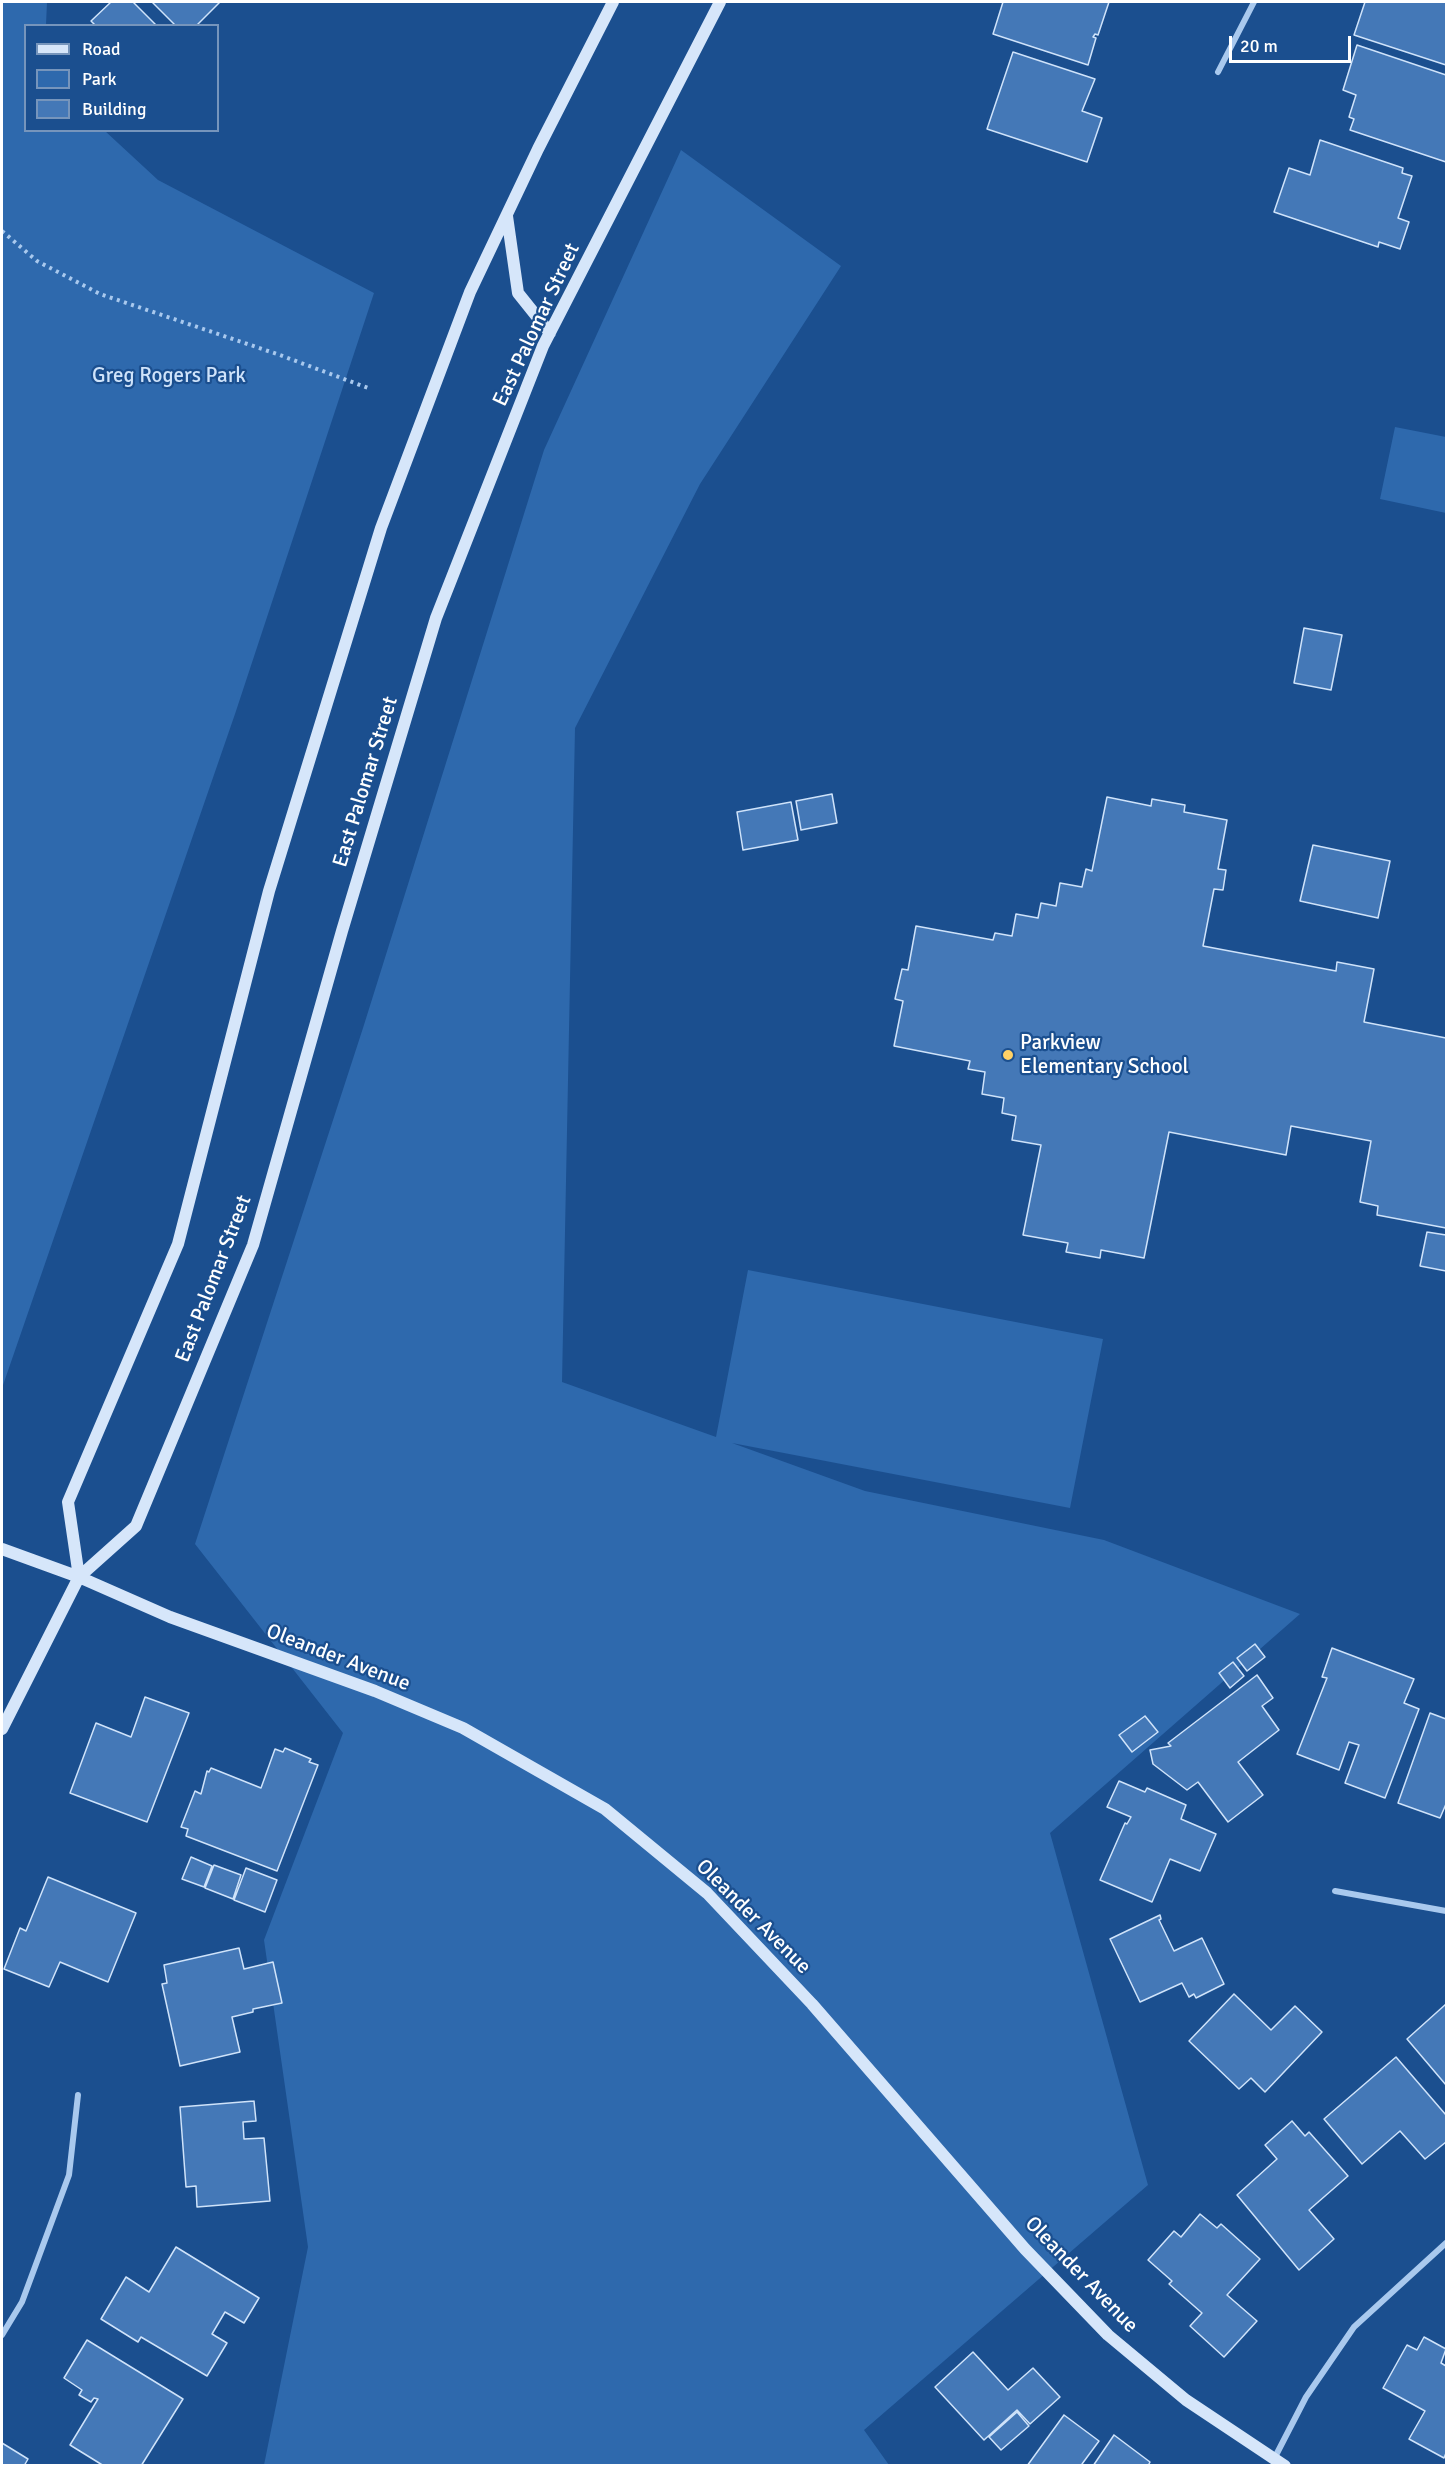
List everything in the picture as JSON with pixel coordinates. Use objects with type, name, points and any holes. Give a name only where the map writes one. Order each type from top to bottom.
[{"type":"main road","points":[[79,1577],[68,1502],[178,1244],[269,891],[381,528],[470,292],[613,2]]},
{"type":"main road","name":"East Palomar Street","points":[[2,1729],[79,1577],[135,1526],[253,1245],[338,942],[436,618],[550,333],[720,2]]},
{"type":"main road","points":[[507,215],[518,293],[550,333]]},
{"type":"main road","name":"Oleander Avenue","points":[[2,1549],[79,1577],[170,1617],[375,1691],[463,1728],[605,1809],[707,1893],[812,2004],[1025,2249],[1108,2335],[1186,2400],[1279,2462]]},
{"type":"street","points":[[1218,72],[1254,2]]},
{"type":"street","points":[[1335,1891],[1446,1911]]},
{"type":"street","points":[[2,2335],[22,2302],[69,2175],[78,2096]]},
{"type":"street","points":[[1279,2462],[1306,2397],[1354,2327],[1446,2243]]},
{"type":"path","points":[[2,231],[37,261],[100,294],[277,354],[368,388]]},
{"type":"green space","name":"Greg Rogers Park","points":[[2,2],[47,2],[46,24],[24,24],[24,132],[106,132],[158,180],[374,293],[235,714],[2,1388]]},
{"type":"green space","points":[[681,150],[841,266],[700,484],[575,728],[562,1382],[716,1437],[748,1270],[1103,1339],[1070,1508],[732,1443],[865,1491],[1104,1540],[1300,1614],[1050,1833],[1148,2185],[864,2430],[889,2465],[264,2465],[308,2247],[264,1940],[343,1733],[195,1544],[363,1028],[544,450]]},
{"type":"green space","points":[[1395,427],[1446,437],[1446,513],[1380,499]]},
{"type":"building","points":[[111,2],[133,2],[155,24],[94,24],[91,21]]},
{"type":"building","points":[[152,2],[220,2],[198,24],[174,24]]},
{"type":"building","points":[[1003,2],[1109,2],[1098,35],[1095,34],[1093,37],[1096,38],[1088,65],[993,34]]},
{"type":"building","points":[[1365,2],[1446,2],[1446,65],[1354,35]]},
{"type":"building","points":[[1357,45],[1446,75],[1446,162],[1350,130],[1354,119],[1349,117],[1356,95],[1343,90]]},
{"type":"building","points":[[1013,52],[1095,79],[1082,111],[1102,118],[1087,162],[987,129]]},
{"type":"building","points":[[1320,140],[1403,168],[1402,173],[1412,176],[1398,218],[1409,222],[1400,249],[1379,242],[1378,247],[1274,212],[1289,168],[1310,175]]},
{"type":"building","points":[[1304,628],[1342,635],[1331,690],[1294,683]]},
{"type":"building","points":[[832,794],[837,823],[801,830],[796,801]]},
{"type":"building","points":[[1107,797],[1151,806],[1152,799],[1185,805],[1184,812],[1227,820],[1218,869],[1226,870],[1223,890],[1214,889],[1203,946],[1336,971],[1337,962],[1374,969],[1364,1022],[1446,1038],[1446,1228],[1377,1215],[1378,1206],[1360,1202],[1371,1141],[1291,1126],[1286,1155],[1169,1132],[1144,1258],[1101,1250],[1100,1258],[1066,1252],[1068,1243],[1023,1235],[1041,1145],[1012,1140],[1016,1116],[1002,1113],[1004,1098],[982,1094],[985,1072],[968,1069],[970,1061],[894,1046],[903,1001],[895,999],[902,969],[908,970],[916,926],[993,940],[995,933],[1012,936],[1016,914],[1038,918],[1041,903],[1056,906],[1060,883],[1082,887],[1086,869],[1092,871]]},
{"type":"building","points":[[791,802],[798,840],[743,850],[737,812]]},
{"type":"building","points":[[1313,845],[1390,861],[1378,918],[1300,901]]},
{"type":"building","points":[[1427,1232],[1446,1235],[1446,1271],[1420,1266]]},
{"type":"building","points":[[1255,1644],[1265,1657],[1247,1671],[1237,1658]]},
{"type":"building","points":[[1332,1648],[1414,1679],[1404,1703],[1419,1709],[1385,1798],[1345,1783],[1359,1745],[1349,1742],[1339,1770],[1297,1754],[1327,1678],[1322,1677]]},
{"type":"building","points":[[1233,1662],[1244,1676],[1230,1688],[1219,1673]]},
{"type":"building","points":[[1257,1675],[1273,1698],[1262,1706],[1279,1730],[1238,1762],[1263,1795],[1228,1822],[1198,1782],[1187,1790],[1153,1764],[1150,1750],[1171,1746],[1168,1743]]},
{"type":"building","points":[[145,1697],[189,1713],[147,1822],[70,1793],[96,1723],[131,1737]]},
{"type":"building","points":[[1430,1713],[1446,1719],[1446,1804],[1440,1818],[1398,1803]]},
{"type":"building","points":[[1145,1716],[1158,1732],[1132,1752],[1119,1735]]},
{"type":"building","points":[[285,1748],[311,1759],[309,1762],[318,1765],[277,1871],[186,1836],[188,1829],[181,1827],[195,1791],[201,1794],[207,1771],[209,1772],[211,1768],[261,1788],[275,1749],[283,1752]]},
{"type":"building","points":[[1119,1781],[1145,1792],[1147,1788],[1186,1805],[1181,1819],[1216,1834],[1200,1871],[1170,1859],[1152,1902],[1100,1880],[1125,1823],[1127,1824],[1131,1817],[1107,1807]]},
{"type":"building","points":[[191,1857],[212,1866],[204,1887],[182,1879]]},
{"type":"building","points":[[214,1865],[241,1875],[233,1899],[205,1888]]},
{"type":"building","points":[[246,1868],[277,1880],[265,1912],[234,1900]]},
{"type":"building","points":[[48,1877],[136,1913],[108,1982],[60,1962],[49,1987],[4,1969],[20,1928],[26,1931]]},
{"type":"building","points":[[1160,1915],[1159,1920],[1174,1951],[1202,1938],[1224,1984],[1196,1998],[1194,1994],[1189,1997],[1182,1983],[1140,2002],[1110,1939]]},
{"type":"building","points":[[239,1948],[244,1969],[273,1962],[282,2003],[253,2009],[253,2012],[232,2017],[240,2052],[180,2066],[162,1984],[167,1983],[164,1965]]},
{"type":"building","points":[[1234,1994],[1271,2030],[1295,2006],[1322,2032],[1265,2092],[1251,2078],[1239,2089],[1189,2041]]},
{"type":"building","points":[[1446,2004],[1446,2085],[1407,2039]]},
{"type":"building","points":[[1396,2057],[1446,2115],[1446,2142],[1425,2159],[1400,2131],[1362,2164],[1324,2119]]},
{"type":"building","points":[[254,2101],[256,2121],[243,2122],[244,2139],[264,2138],[270,2201],[197,2207],[196,2186],[186,2187],[180,2107]]},
{"type":"building","points":[[1292,2121],[1305,2136],[1309,2132],[1348,2176],[1309,2210],[1334,2239],[1299,2270],[1237,2195],[1277,2159],[1265,2145]]},
{"type":"building","points":[[1200,2214],[1217,2228],[1221,2224],[1260,2259],[1227,2295],[1257,2321],[1224,2357],[1190,2326],[1202,2313],[1169,2284],[1172,2281],[1148,2260],[1174,2231],[1181,2237]]},
{"type":"building","points":[[176,2247],[259,2298],[244,2323],[225,2312],[212,2334],[227,2343],[207,2376],[141,2337],[138,2342],[101,2319],[126,2277],[149,2292]]},
{"type":"building","points":[[1424,2337],[1446,2349],[1441,2363],[1446,2366],[1446,2453],[1444,2458],[1409,2439],[1425,2411],[1383,2388],[1407,2345],[1417,2350]]},
{"type":"building","points":[[87,2340],[183,2399],[141,2466],[104,2466],[70,2445],[98,2399],[94,2398],[91,2402],[79,2395],[82,2390],[64,2378]]},
{"type":"building","points":[[973,2352],[1008,2390],[1033,2368],[1060,2397],[1030,2424],[1017,2410],[984,2440],[935,2387]]},
{"type":"building","points":[[1017,2412],[1029,2426],[1001,2450],[989,2437]]},
{"type":"building","points":[[1064,2415],[1099,2441],[1082,2464],[1084,2466],[1027,2466]]},
{"type":"building","points":[[1114,2435],[1150,2462],[1148,2466],[1093,2466]]},
{"type":"building","points":[[2,2443],[28,2459],[24,2466],[2,2466]]},
{"type":"place","name":"Parkview Elementary School","points":[[1008,1055]]}]
